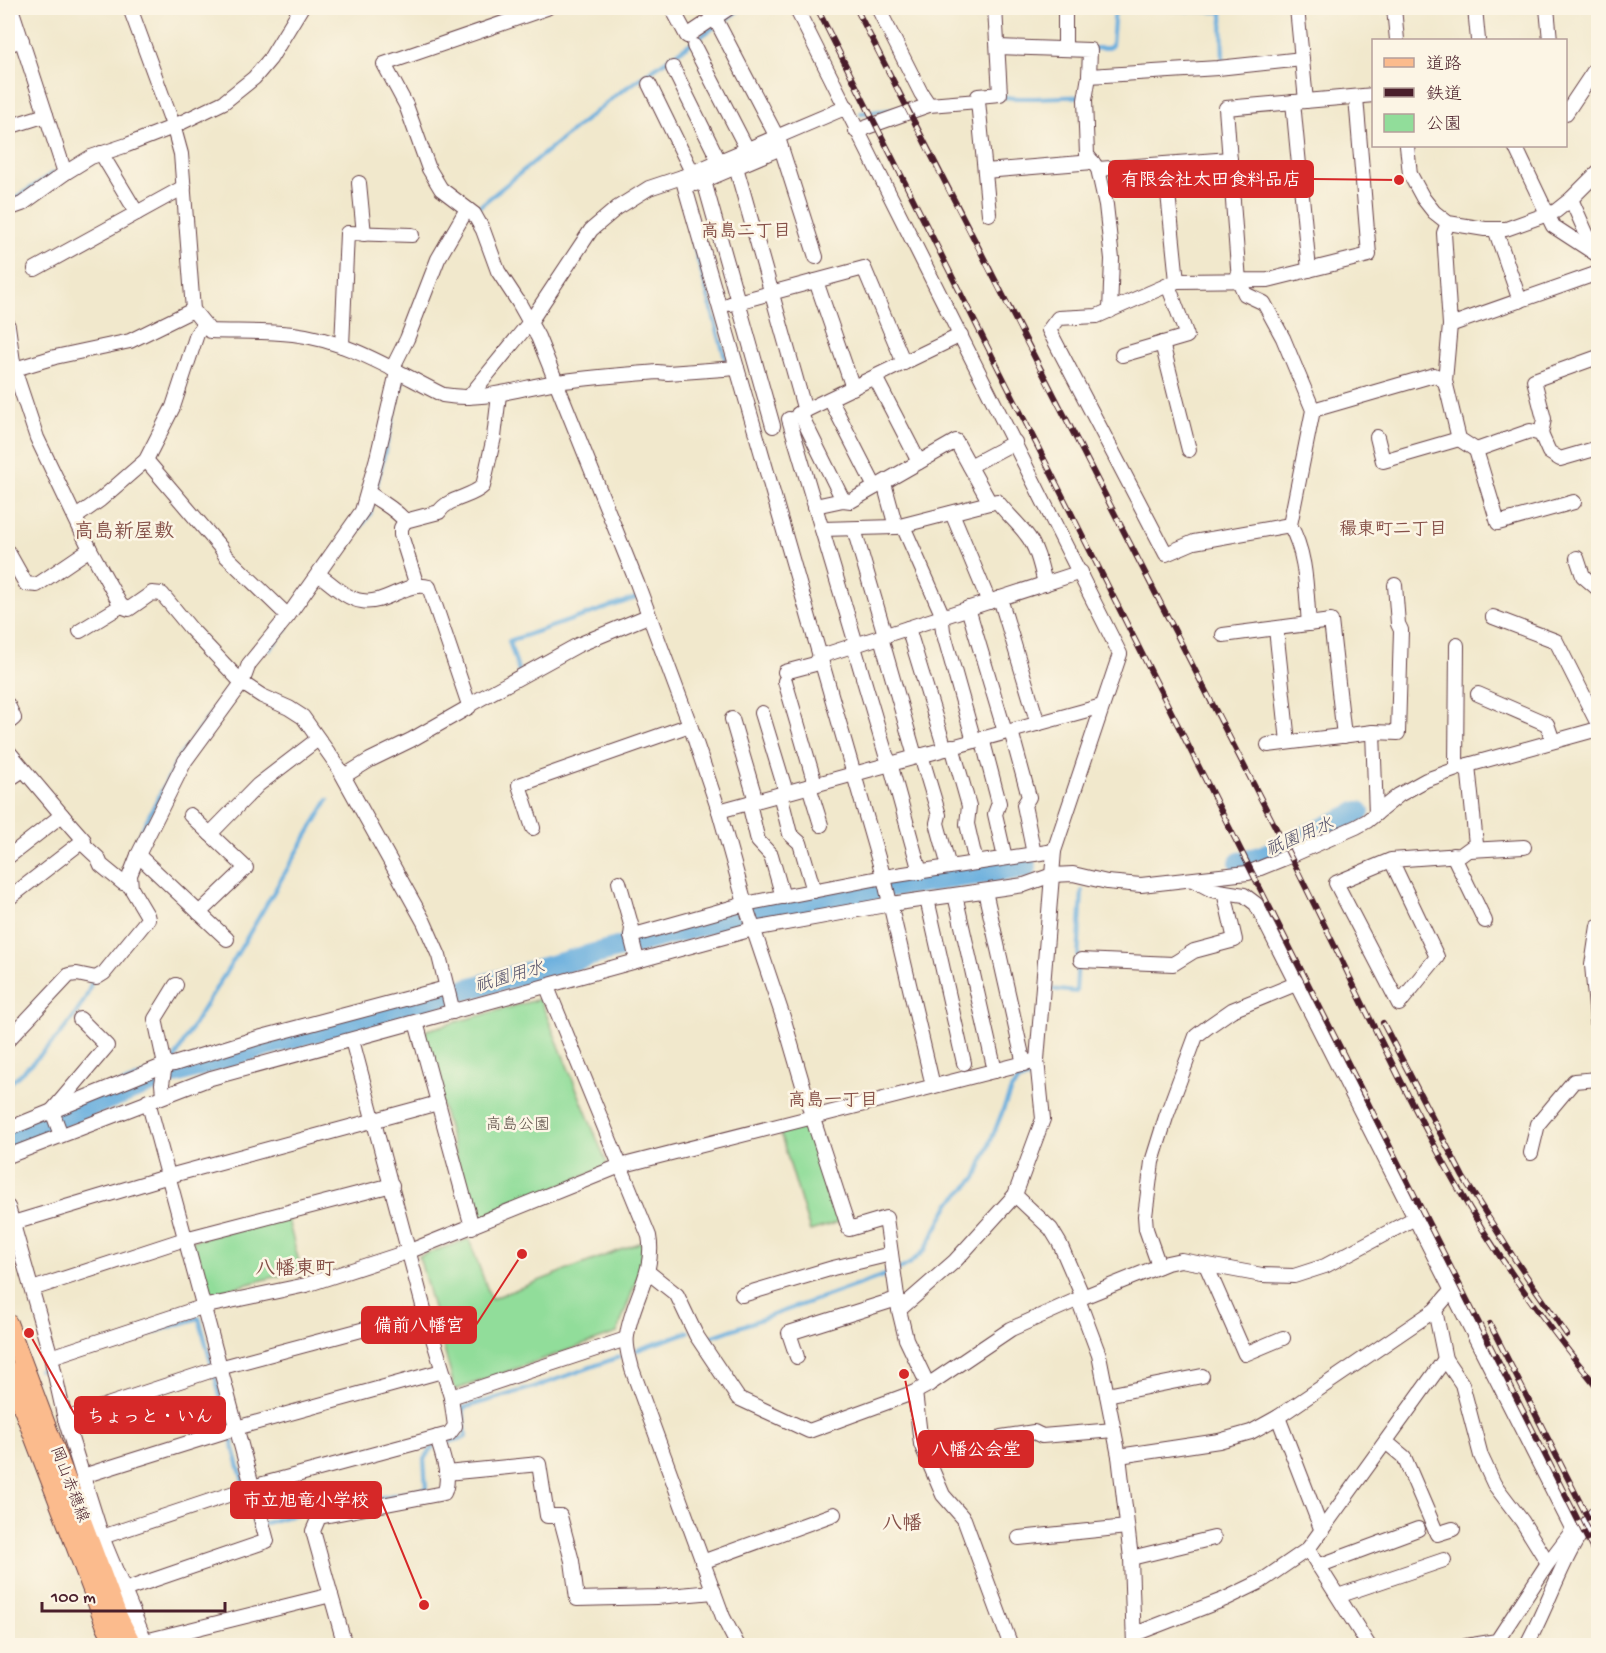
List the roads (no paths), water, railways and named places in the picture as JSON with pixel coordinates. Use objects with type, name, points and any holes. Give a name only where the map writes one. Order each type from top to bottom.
[{"type":"main road","name":"岡山赤穂線","points":[[8,1323],[17,1387]]},
{"type":"main road","name":"岡山赤穂線","points":[[8,1370],[132,1644]]},
{"type":"street","points":[[11,8],[65,173]]},
{"type":"street","points":[[130,8],[173,125],[181,154],[193,310],[210,331],[294,334],[342,346],[443,395],[470,397],[499,395],[556,382],[657,372],[737,368]]},
{"type":"street","points":[[8,209],[22,204],[65,173],[101,153],[127,145],[224,102],[254,78],[270,58],[301,8]]},
{"type":"street","points":[[547,8],[384,64],[405,105],[429,169],[441,189],[471,211],[483,230],[498,271],[530,322],[556,382],[690,725],[849,1229],[886,1218],[898,1305],[906,1339],[928,1385]]},
{"type":"street","points":[[672,8],[687,36],[710,13],[729,8]]},
{"type":"street","points":[[796,8],[847,106],[856,131],[1081,572],[1120,654],[1054,850],[1030,1062]]},
{"type":"street","points":[[878,8],[929,105]]},
{"type":"street","points":[[989,213],[978,96],[1000,94],[995,8]]},
{"type":"street","points":[[1065,8],[1065,49]]},
{"type":"street","points":[[1297,8],[1302,59],[1299,102],[1309,270]]},
{"type":"street","points":[[1394,8],[1397,39]]},
{"type":"street","points":[[1475,8],[1478,39]]},
{"type":"street","points":[[1547,8],[1550,39]]},
{"type":"street","points":[[710,13],[718,24],[778,142],[816,257]]},
{"type":"street","points":[[8,45],[22,40]]},
{"type":"street","points":[[694,46],[747,149]]},
{"type":"street","points":[[999,47],[1090,50],[1085,100],[1087,155],[1095,165],[1106,206],[1112,259],[1110,311]]},
{"type":"street","points":[[1089,76],[1218,68],[1302,59]]},
{"type":"street","points":[[1567,112],[1599,65]]},
{"type":"street","points":[[673,68],[719,161]]},
{"type":"street","points":[[649,84],[691,180],[738,302],[773,426]]},
{"type":"street","points":[[1309,624],[1302,553],[1298,538],[1290,525],[1313,410],[1264,303],[1245,294],[1239,281],[1226,108],[1372,95]]},
{"type":"street","points":[[1290,525],[1194,542],[1166,554],[1049,330],[1058,318],[1098,316],[1173,283],[1268,280],[1369,255],[1356,97]]},
{"type":"street","points":[[856,131],[929,105],[978,101]]},
{"type":"street","points":[[470,397],[530,322],[591,230],[618,208],[649,188],[691,180],[736,167],[847,106]]},
{"type":"street","points":[[8,127],[46,115]]},
{"type":"street","points":[[691,180],[719,161],[747,149],[778,142]]},
{"type":"street","points":[[1407,147],[1410,174],[1423,198],[1434,212],[1448,223],[1485,230],[1506,229],[1556,211],[1599,172]]},
{"type":"street","points":[[1515,147],[1553,226],[1597,257]]},
{"type":"street","points":[[101,153],[137,213]]},
{"type":"street","points":[[985,171],[1165,164],[1230,159]]},
{"type":"street","points":[[1122,355],[1187,336],[1173,283],[1165,164]]},
{"type":"street","points":[[736,167],[771,293],[798,414],[815,506],[920,872]]},
{"type":"street","points":[[691,180],[720,307],[887,889],[933,1086]]},
{"type":"street","points":[[359,183],[364,234]]},
{"type":"street","points":[[34,269],[184,187]]},
{"type":"street","points":[[1571,199],[1597,257]]},
{"type":"street","points":[[126,884],[185,761],[242,683],[249,664],[322,576],[372,496],[407,339],[438,259],[471,211]]},
{"type":"street","points":[[1448,223],[1444,233],[1450,326],[1445,381],[1460,439],[1476,450],[1498,523],[1574,502]]},
{"type":"street","points":[[1495,229],[1520,301]]},
{"type":"street","points":[[342,346],[347,233],[412,235]]},
{"type":"street","points":[[720,307],[864,268],[904,363]]},
{"type":"street","points":[[1450,326],[1599,273]]},
{"type":"street","points":[[816,281],[853,388]]},
{"type":"street","points":[[11,370],[55,357],[130,341],[193,310]]},
{"type":"street","points":[[76,517],[131,475],[146,460],[173,406],[197,334],[204,324]]},
{"type":"street","points":[[8,326],[11,370],[37,438],[90,549],[121,606],[129,609],[152,594],[162,594],[191,629],[242,683],[303,717],[344,776],[424,922],[439,956],[449,998]]},
{"type":"street","points":[[756,435],[961,335]]},
{"type":"street","points":[[1162,343],[1189,450]]},
{"type":"street","points":[[1599,357],[1534,380],[1544,419],[1541,434],[1549,452],[1560,459],[1599,448]]},
{"type":"street","points":[[1313,410],[1434,375],[1445,381]]},
{"type":"street","points":[[875,377],[919,462]]},
{"type":"street","points":[[417,586],[401,535],[401,528],[405,521],[439,512],[444,504],[479,490],[483,486],[494,437],[499,395]]},
{"type":"street","points":[[830,399],[880,485],[941,612],[943,631],[999,803],[995,814],[1005,858]]},
{"type":"street","points":[[798,414],[843,500]]},
{"type":"street","points":[[1476,450],[1530,431],[1541,434]]},
{"type":"street","points":[[1377,437],[1383,460],[1460,439]]},
{"type":"street","points":[[815,506],[843,500],[851,501],[956,441],[990,503]]},
{"type":"street","points":[[970,466],[1015,442]]},
{"type":"street","points":[[146,460],[225,555],[288,616]]},
{"type":"street","points":[[372,496],[398,512],[405,521]]},
{"type":"street","points":[[822,529],[900,526],[997,501],[1028,535],[1040,560],[1046,584]]},
{"type":"street","points":[[952,513],[995,600],[1038,723]]},
{"type":"street","points":[[854,529],[885,635],[882,640],[939,815],[938,823],[949,867]]},
{"type":"street","points":[[8,558],[26,584],[37,585],[90,549]]},
{"type":"street","points":[[1578,558],[1583,576],[1599,589]]},
{"type":"street","points":[[821,825],[785,677],[815,664],[821,656],[1081,572]]},
{"type":"street","points":[[322,576],[349,597],[360,601],[387,598],[421,584],[429,587],[469,705]]},
{"type":"street","points":[[1268,745],[1374,732],[1398,733],[1401,630],[1398,624],[1395,585]]},
{"type":"street","points":[[80,632],[121,606]]},
{"type":"street","points":[[968,608],[1029,797],[1024,805],[1034,854]]},
{"type":"street","points":[[344,776],[370,759],[411,740],[578,645],[648,616]]},
{"type":"street","points":[[1493,617],[1556,641],[1599,724]]},
{"type":"street","points":[[1223,635],[1331,621],[1344,736]]},
{"type":"street","points":[[908,627],[969,806],[967,824],[976,863]]},
{"type":"street","points":[[1276,628],[1288,742]]},
{"type":"street","points":[[1391,860],[1437,957],[1399,1004],[1336,883],[1391,860],[1461,855],[1476,844],[1462,766],[1457,645]]},
{"type":"street","points":[[1478,694],[1546,724],[1553,741]]},
{"type":"street","points":[[8,705],[15,718],[8,723]]},
{"type":"street","points":[[719,811],[1102,706]]},
{"type":"street","points":[[762,713],[783,793],[790,834],[800,843],[814,891]]},
{"type":"street","points":[[732,719],[752,802],[758,841],[771,855],[783,897]]},
{"type":"street","points":[[533,828],[519,785],[690,725]]},
{"type":"street","points":[[8,1154],[55,1120],[167,1074],[449,998],[547,987],[633,946],[746,905],[814,891],[887,889],[927,899],[1024,885],[1052,875],[1073,874],[1107,882],[1141,885],[1248,873],[1356,826],[1376,814],[1399,795],[1426,780],[1462,766],[1599,729]]},
{"type":"street","points":[[1374,732],[1376,814]]},
{"type":"street","points":[[210,834],[258,785],[318,739]]},
{"type":"street","points":[[8,751],[84,840],[8,898]]},
{"type":"street","points":[[8,780],[23,770]]},
{"type":"street","points":[[8,857],[62,814]]},
{"type":"street","points":[[190,815],[246,868],[199,913]]},
{"type":"street","points":[[8,1040],[69,975],[77,974],[94,978],[104,973],[148,919],[126,884],[101,866],[98,858],[81,842]]},
{"type":"street","points":[[1470,850],[1524,847]]},
{"type":"street","points":[[633,946],[752,925],[887,889],[920,872],[1054,850]]},
{"type":"street","points":[[138,855],[227,939]]},
{"type":"street","points":[[1453,855],[1485,921]]},
{"type":"street","points":[[1193,879],[1212,891],[1244,896],[1256,904],[1575,1534],[1541,1619],[1526,1646]]},
{"type":"street","points":[[619,882],[632,928],[633,946]]},
{"type":"street","points":[[797,1357],[789,1333],[898,1305],[955,1262],[1015,1195],[1043,1119],[985,891]]},
{"type":"street","points":[[1081,960],[1173,964],[1194,951],[1235,940],[1224,892]]},
{"type":"street","points":[[955,895],[995,1071]]},
{"type":"street","points":[[927,899],[964,1063]]},
{"type":"street","points":[[1599,926],[1592,965],[1599,1030]]},
{"type":"street","points":[[1159,1266],[1146,1229],[1145,1216],[1152,1162],[1196,1036],[1232,1010],[1298,983]]},
{"type":"street","points":[[8,1129],[148,1101],[167,1074],[155,1019],[176,985]]},
{"type":"street","points":[[547,987],[649,1236],[652,1250],[648,1272],[626,1339],[632,1369],[723,1617],[738,1646]]},
{"type":"street","points":[[167,1074],[211,1078],[261,1048],[352,1040],[416,1022],[449,998]]},
{"type":"street","points":[[55,1120],[107,1046],[80,1019]]},
{"type":"street","points":[[416,1022],[472,1227]]},
{"type":"street","points":[[102,1537],[247,1488],[449,1434],[455,1426],[451,1397],[425,1313],[352,1040]]},
{"type":"street","points":[[51,1357],[202,1307],[306,1285],[410,1251],[620,1166],[1030,1062]]},
{"type":"street","points":[[1531,1153],[1538,1124],[1574,1081],[1599,1079]]},
{"type":"street","points":[[124,1590],[267,1541],[247,1488],[231,1430],[185,1239],[148,1101]]},
{"type":"street","points":[[13,1223],[169,1176],[438,1103]]},
{"type":"street","points":[[32,1289],[185,1239],[392,1185]]},
{"type":"street","points":[[1015,1195],[1051,1229],[1060,1244],[1081,1298],[1099,1355],[1119,1456],[1131,1558],[1135,1640],[1260,1582],[1308,1549],[1445,1359]]},
{"type":"street","points":[[8,1207],[51,1357],[65,1419],[102,1537],[124,1590],[132,1644],[331,1595]]},
{"type":"street","points":[[648,1272],[677,1295],[696,1335],[738,1398],[809,1431],[915,1392],[973,1357],[1011,1329],[1159,1266],[1181,1260],[1262,1275],[1294,1276],[1325,1266],[1415,1218]]},
{"type":"street","points":[[742,1295],[832,1268],[891,1254]]},
{"type":"street","points":[[1206,1265],[1245,1354],[1283,1338]]},
{"type":"street","points":[[1119,1456],[1219,1441],[1251,1432],[1278,1417],[1435,1310],[1452,1290]]},
{"type":"street","points":[[1435,1310],[1445,1359],[1462,1384],[1478,1446],[1494,1484],[1522,1521],[1548,1563]]},
{"type":"street","points":[[65,1419],[215,1370],[425,1313]]},
{"type":"street","points":[[451,1397],[626,1339]]},
{"type":"street","points":[[83,1476],[231,1430],[442,1371]]},
{"type":"street","points":[[17,1387],[55,1375]]},
{"type":"street","points":[[1107,1395],[1202,1376]]},
{"type":"street","points":[[915,1392],[921,1444],[943,1495],[964,1519],[1011,1646]]},
{"type":"street","points":[[1278,1417],[1322,1531]]},
{"type":"street","points":[[1001,1437],[1034,1432],[1042,1436],[1114,1430]]},
{"type":"street","points":[[338,1646],[344,1642],[313,1531],[319,1517],[444,1493],[447,1486],[446,1473],[437,1437]]},
{"type":"street","points":[[1386,1442],[1404,1457],[1437,1534],[1453,1528]]},
{"type":"street","points":[[446,1473],[539,1464],[547,1516],[560,1516],[572,1561],[577,1599],[657,1597],[714,1592]]},
{"type":"street","points":[[1466,1646],[1497,1641],[1548,1563],[1599,1510]]},
{"type":"street","points":[[702,1562],[834,1514]]},
{"type":"street","points":[[1018,1538],[1127,1527]]},
{"type":"street","points":[[1318,1566],[1418,1528]]},
{"type":"street","points":[[1131,1558],[1214,1538]]},
{"type":"street","points":[[1308,1549],[1369,1646]]},
{"type":"street","points":[[1338,1596],[1444,1560]]},
{"type":"waterway","points":[[475,210],[616,95],[742,8]]},
{"type":"waterway","points":[[1094,50],[1095,48],[1109,48],[1112,45],[1115,8]]},
{"type":"waterway","points":[[1144,8],[1222,12],[1223,64]]},
{"type":"waterway","points":[[1004,97],[1082,97]]},
{"type":"waterway","points":[[861,113],[902,109]]},
{"type":"waterway","points":[[781,142],[836,119]]},
{"type":"waterway","points":[[8,201],[54,173]]},
{"type":"waterway","points":[[687,220],[727,365]]},
{"type":"waterway","points":[[375,492],[403,377]]},
{"type":"waterway","points":[[325,575],[370,514],[373,499]]},
{"type":"waterway","points":[[519,672],[509,641],[636,598]]},
{"type":"waterway","points":[[269,650],[287,628]]},
{"type":"waterway","points":[[127,864],[132,849],[179,757],[234,682]]},
{"type":"waterway","points":[[174,1060],[328,800]]},
{"type":"waterway","name":"祇園用水","points":[[1240,863],[1263,856],[1359,812]]},
{"type":"waterway","name":"祇園用水","points":[[8,1138],[169,1075],[264,1046],[598,953],[756,911],[895,886],[1026,867]]},
{"type":"waterway","points":[[1051,989],[1076,992],[1082,891]]},
{"type":"waterway","points":[[8,1085],[70,1022],[86,997],[93,979]]},
{"type":"waterway","points":[[898,1270],[925,1250],[950,1203],[976,1178],[1011,1090],[1018,1081],[1032,1077]]},
{"type":"waterway","points":[[708,1338],[891,1273]]},
{"type":"waterway","points":[[64,1360],[199,1318],[212,1366]]},
{"type":"waterway","points":[[637,1350],[688,1332]]},
{"type":"waterway","points":[[446,1443],[466,1437],[463,1408],[541,1385],[619,1357]]},
{"type":"waterway","points":[[39,1370],[48,1367]]},
{"type":"waterway","points":[[214,1373],[228,1427]]},
{"type":"waterway","points":[[230,1434],[255,1526],[303,1512],[426,1489],[424,1459],[433,1447]]},
{"type":"railway","points":[[817,8],[1598,1560]]},
{"type":"railway","points":[[856,8],[1280,836],[1431,1139],[1504,1262],[1559,1339],[1598,1388]]},
{"type":"railway","points":[[1383,1023],[1463,1177],[1514,1258],[1567,1335]]},
{"type":"railway","points":[[1490,1324],[1598,1538]]},
{"type":"place","name":"有限会社太田食料品店","points":[[1399,180]]},
{"type":"place","name":"備前八幡宮","points":[[522,1254]]},
{"type":"place","name":"ちょっと・いん","points":[[29,1333]]},
{"type":"place","name":"八幡公会堂","points":[[904,1374]]},
{"type":"place","name":"市立旭竜小学校","points":[[424,1605]]},
{"type":"district","name":"高島二丁目","points":[[746,232]]},
{"type":"district","name":"穝東町二丁目","points":[[1393,530]]},
{"type":"district","name":"高島新屋敷","points":[[124,533]]},
{"type":"district","name":"高島一丁目","points":[[833,1101]]},
{"type":"district","name":"八幡東町","points":[[295,1270]]},
{"type":"district","name":"八幡","points":[[902,1525]]},
{"type":"park label","name":"高島公園","points":[[518,1126]]}]
